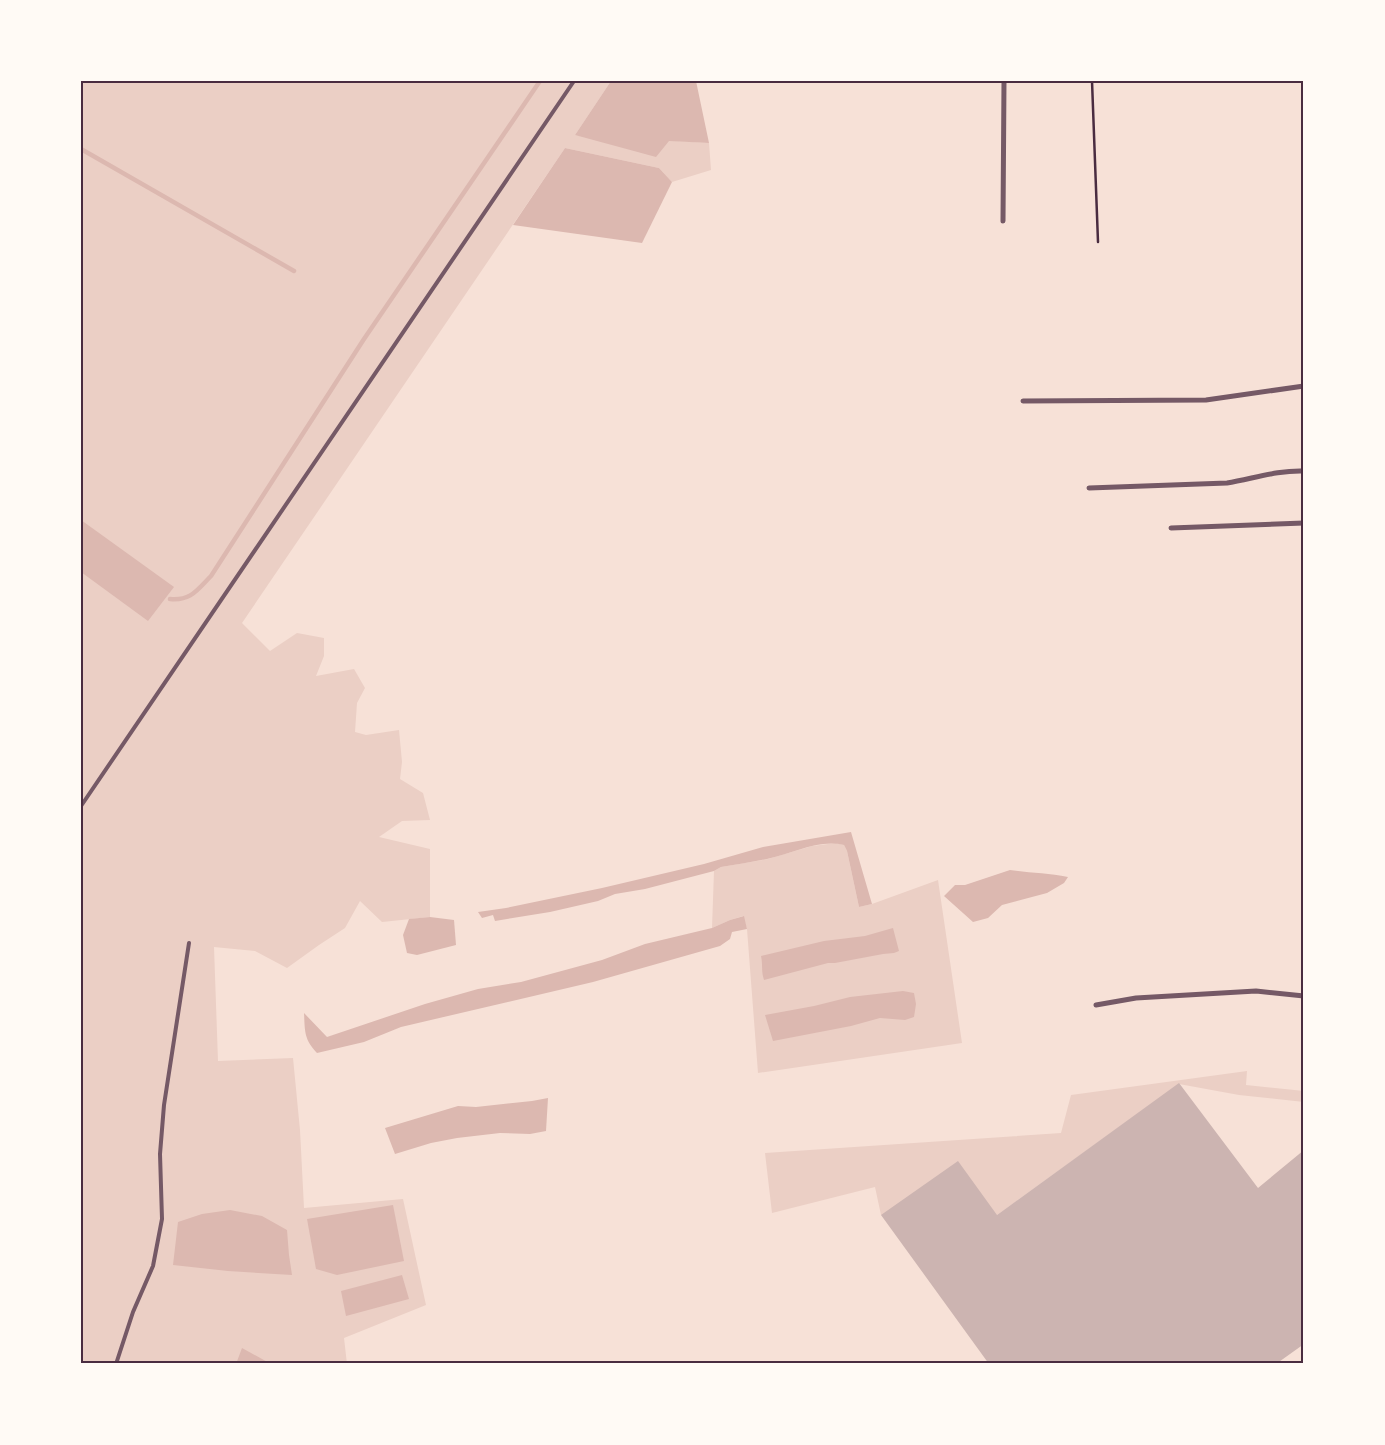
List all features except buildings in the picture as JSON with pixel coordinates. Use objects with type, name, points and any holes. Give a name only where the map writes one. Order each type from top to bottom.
[{"type":"street","points":[[1003,221],[1004,81]]},
{"type":"street","points":[[1023,401],[1206,400],[1304,386]]},
{"type":"street","points":[[1089,488],[1227,482],[1281,471],[1304,471]]},
{"type":"street","points":[[1171,528],[1304,523]]},
{"type":"street","points":[[1096,1005],[1136,998],[1247,992],[1304,996]]},
{"type":"lane","points":[[81,806],[574,81]]},
{"type":"lane","points":[[116,1364],[133,1312],[153,1266],[162,1219],[160,1154],[164,1105],[189,943]]},
{"type":"path","points":[[1092,81],[1098,242]]},
{"type":"shaded area","points":[[81,81],[611,81],[575,135],[709,143],[711,170],[672,182],[659,168],[565,148],[242,623],[270,651],[297,633],[324,638],[324,656],[316,676],[354,669],[365,688],[357,703],[355,732],[366,735],[399,730],[402,762],[400,779],[423,793],[430,820],[402,821],[379,837],[430,849],[430,917],[382,922],[360,901],[345,928],[287,968],[255,951],[214,947],[218,1061],[293,1058],[300,1130],[304,1208],[403,1199],[426,1305],[344,1338],[347,1364],[81,1364]]},
{"type":"shaded area","points":[[611,81],[696,81],[709,143],[669,141],[656,157],[575,135]]},
{"type":"shaded area","points":[[565,148],[659,168],[672,182],[642,243],[513,225]]},
{"type":"shaded area","points":[[81,520],[174,587],[148,621],[81,572]]},
{"type":"shaded area","points":[[851,832],[872,904],[859,907],[847,851],[844,845],[825,844],[815,845],[767,859],[721,867],[714,871],[645,889],[615,894],[598,901],[550,912],[495,921],[493,915],[482,918],[478,912],[602,888],[704,864],[763,847]]},
{"type":"shaded area","points":[[836,843],[844,845],[847,851],[859,907],[938,880],[962,1043],[758,1073],[747,929],[743,916],[712,928],[714,871],[721,867],[768,859],[812,846]]},
{"type":"shaded area","points":[[1010,870],[1068,877],[1064,883],[1047,893],[1002,905],[988,918],[973,922],[944,896],[955,885],[965,885]]},
{"type":"shaded area","points":[[744,916],[747,929],[732,932],[730,939],[720,946],[593,982],[401,1027],[364,1042],[317,1053],[306,1035],[304,1013],[327,1037],[425,1004],[478,989],[521,982],[602,960],[645,944],[712,928]]},
{"type":"shaded area","points":[[430,917],[454,920],[456,945],[417,955],[407,953],[403,935],[409,919]]},
{"type":"shaded area","points":[[893,928],[899,951],[828,963],[764,980],[761,956],[824,941],[865,936]]},
{"type":"shaded area","points":[[903,991],[914,993],[916,1004],[914,1017],[905,1020],[880,1018],[851,1026],[773,1041],[765,1015],[850,997]]},
{"type":"shaded area","points":[[1247,1071],[1246,1085],[1304,1091],[1304,1102],[1239,1095],[1179,1084],[997,1215],[881,1215],[875,1187],[772,1213],[765,1153],[1061,1133],[1071,1095]]},
{"type":"shaded area","points":[[548,1098],[546,1131],[530,1134],[500,1133],[457,1138],[431,1143],[395,1154],[385,1128],[458,1106],[476,1107]]},
{"type":"shaded area","points":[[393,1205],[404,1261],[337,1275],[316,1269],[307,1219]]},
{"type":"shaded area","points":[[230,1210],[262,1216],[287,1230],[292,1275],[173,1265],[178,1222],[202,1214]]},
{"type":"shaded area","points":[[402,1275],[409,1299],[346,1316],[341,1291]]},
{"type":"shaded area","points":[[242,1348],[271,1364],[236,1364]]},
{"type":"waterway","points":[[170,599],[183,598],[193,594],[211,576],[364,339],[540,81]]},
{"type":"waterway","points":[[81,149],[294,271]]}]
